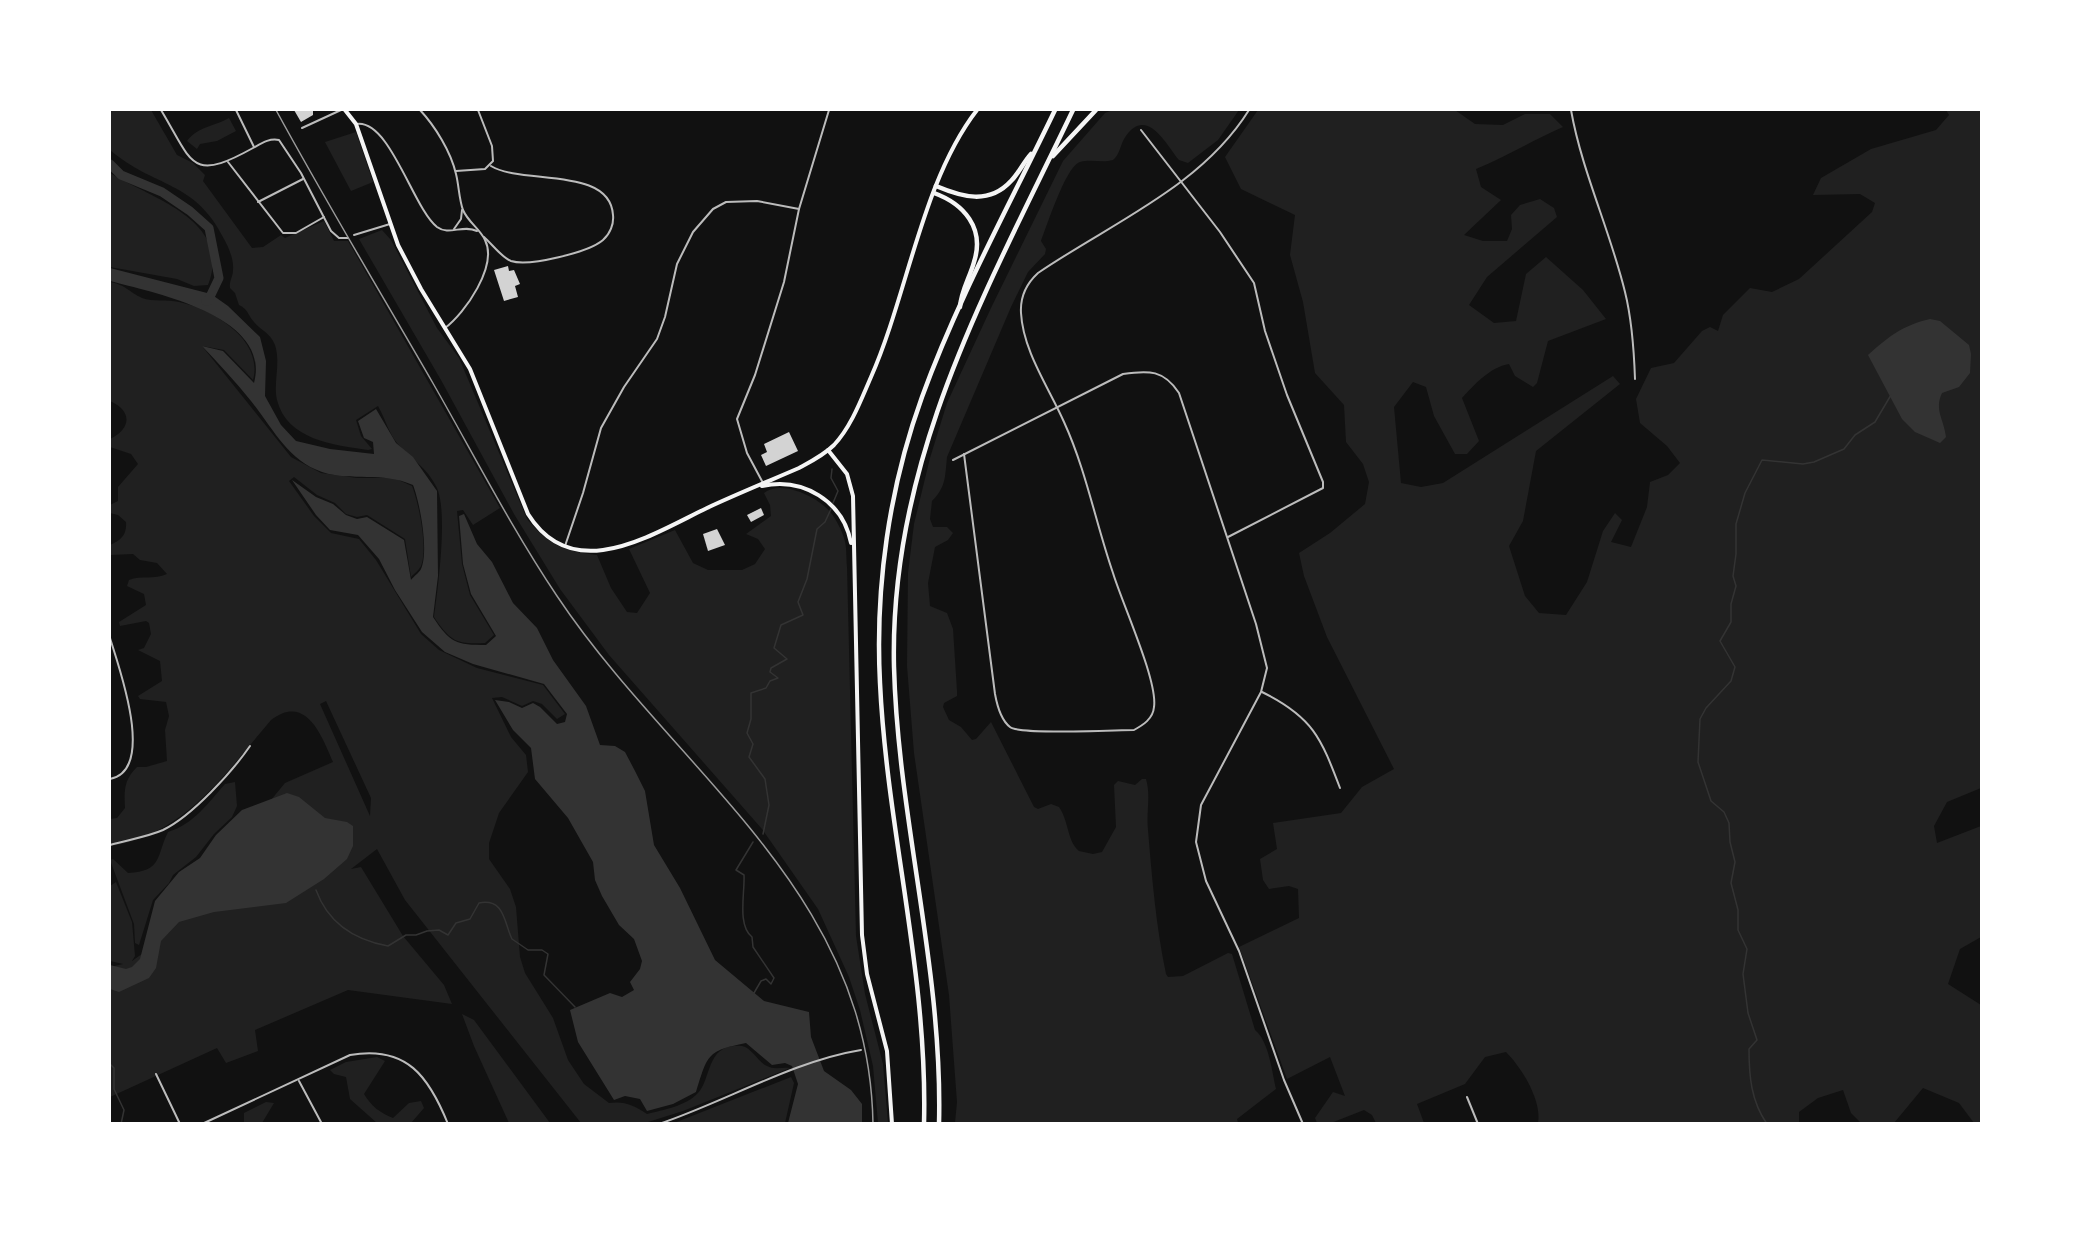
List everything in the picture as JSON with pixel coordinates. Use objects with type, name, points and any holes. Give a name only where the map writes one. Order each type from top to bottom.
[{"type":"highway","points":[[924,1124],[921,1006],[882,715],[879,627],[886,549],[900,472],[922,397],[1055,110]]},
{"type":"highway","points":[[939,1124],[939,1054],[934,995],[896,705],[894,647],[899,570],[912,494],[939,404],[973,322],[1074,110]]},
{"type":"highway","points":[[1049,160],[1096,110]]},
{"type":"highway","points":[[936,186],[965,197],[988,195],[1010,182],[1035,150]]},
{"type":"highway","points":[[934,193],[954,202],[965,212],[977,238],[976,255],[961,295],[960,311]]},
{"type":"main road","points":[[345,110],[356,124],[390,224],[409,266],[477,382],[528,514],[544,534],[565,546],[592,551],[619,548],[810,462],[828,450],[847,428],[880,356],[950,150],[977,110]]},
{"type":"main road","points":[[828,450],[847,474],[852,488],[862,935],[870,986],[887,1051],[892,1124]]},
{"type":"main road","points":[[753,488],[787,484],[805,488],[826,500],[845,525],[852,546],[853,568]]},
{"type":"street","points":[[161,110],[194,162],[210,167],[228,162],[268,140],[279,140],[335,235],[343,239],[348,238]]},
{"type":"street","points":[[236,110],[246,136],[254,147]]},
{"type":"street","points":[[302,128],[345,110]]},
{"type":"street","points":[[420,110],[445,146],[456,171],[465,214],[479,232],[509,260],[520,262],[540,260],[573,253],[602,241],[610,232],[613,219],[611,206],[604,195],[586,184],[508,174],[491,166],[472,171],[456,171]]},
{"type":"street","points":[[478,110],[493,152],[491,166]]},
{"type":"street","points":[[763,483],[747,453],[736,419],[755,375],[784,282],[799,209],[829,110]]},
{"type":"street","points":[[964,454],[997,704],[1008,726],[1013,730],[1134,730],[1147,722],[1155,707],[1145,663],[1113,574],[1065,423],[1056,407],[1024,329],[1021,303],[1026,286],[1045,269],[1181,182],[1223,144],[1249,110]]},
{"type":"street","points":[[1571,110],[1584,164],[1625,292],[1632,334],[1635,380]]},
{"type":"street","points":[[356,124],[365,124],[380,136],[430,219],[441,230],[468,228],[479,232]]},
{"type":"street","points":[[1141,130],[1220,232],[1254,283],[1265,331],[1287,395],[1323,482],[1323,488],[1310,496],[1228,537]]},
{"type":"street","points":[[228,162],[279,231],[286,235],[296,233],[324,217]]},
{"type":"street","points":[[258,202],[303,178]]},
{"type":"street","points":[[565,546],[584,493],[601,428],[627,382],[657,339],[665,317],[677,264],[693,232],[713,208],[726,202],[757,201],[799,209]]},
{"type":"street","points":[[450,231],[460,219],[462,204]]},
{"type":"street","points":[[354,234],[390,224]]},
{"type":"street","points":[[445,328],[464,312],[479,285],[487,257],[484,237]]},
{"type":"street","points":[[953,460],[1123,374],[1154,371],[1164,375],[1172,382],[1186,409],[1266,659],[1265,680],[1261,692],[1201,805],[1196,842],[1206,881],[1239,951],[1284,1080],[1304,1124]]},
{"type":"street","points":[[110,638],[132,717],[129,764],[116,777],[110,779]]},
{"type":"street","points":[[1261,692],[1298,712],[1315,731],[1325,747],[1340,788]]},
{"type":"street","points":[[110,845],[163,830],[178,821],[240,759],[249,746]]},
{"type":"street","points":[[659,1124],[794,1071],[861,1050]]},
{"type":"street","points":[[202,1124],[351,1055],[379,1053],[413,1066],[427,1079],[448,1124]]},
{"type":"street","points":[[156,1074],[180,1124]]},
{"type":"street","points":[[298,1080],[322,1124]]},
{"type":"street","points":[[1467,1097],[1478,1124]]},
{"type":"shaded area","points":[[110,110],[151,110],[177,155],[193,163],[205,175],[203,181],[252,248],[263,247],[281,235],[285,238],[324,221],[334,241],[348,241],[500,508],[473,525],[463,510],[457,511],[462,564],[470,595],[494,635],[485,643],[455,640],[445,632],[434,617],[440,570],[442,515],[437,488],[433,481],[394,439],[378,406],[356,420],[361,436],[372,449],[368,450],[327,443],[301,432],[291,424],[282,413],[277,400],[275,345],[271,337],[239,305],[235,293],[230,288],[233,262],[224,239],[213,220],[187,195],[142,172],[110,150]]},
{"type":"shaded area","points":[[1113,110],[1239,110],[1218,140],[1188,163],[1179,160],[1155,131],[1148,126],[1140,125],[1132,129],[1124,139],[1119,153],[1113,160],[1080,162],[1063,185],[1041,241],[1046,249],[1045,254],[1028,272],[1011,307],[947,457],[942,486],[932,501],[930,519],[933,527],[947,527],[953,533],[948,540],[935,547],[928,583],[930,606],[947,613],[953,629],[957,696],[944,703],[943,707],[949,720],[961,727],[972,740],[976,739],[991,722],[1034,807],[1038,809],[1051,804],[1059,807],[1072,842],[1079,851],[1093,854],[1102,852],[1116,827],[1114,785],[1118,781],[1135,785],[1142,779],[1146,779],[1153,884],[1166,974],[1168,977],[1183,976],[1228,953],[1232,954],[1255,1030],[1267,1049],[1276,1089],[1237,1119],[1238,1123],[955,1123],[957,1102],[949,995],[914,753],[907,666],[908,573],[914,524],[930,458],[947,403],[991,308],[1063,161],[1105,113]]},
{"type":"shaded area","points":[[1258,110],[1455,110],[1475,124],[1503,125],[1525,114],[1550,114],[1563,127],[1476,169],[1481,187],[1501,200],[1464,235],[1483,241],[1507,241],[1512,229],[1511,215],[1520,205],[1540,199],[1554,208],[1557,217],[1487,277],[1469,305],[1494,323],[1516,321],[1526,274],[1546,257],[1583,290],[1606,319],[1548,341],[1537,383],[1533,387],[1515,376],[1509,364],[1495,369],[1477,382],[1462,398],[1479,441],[1467,454],[1455,454],[1434,416],[1426,387],[1413,382],[1394,407],[1401,483],[1421,487],[1443,483],[1613,376],[1620,384],[1536,451],[1523,521],[1509,546],[1525,596],[1539,613],[1566,615],[1587,582],[1603,531],[1615,513],[1622,520],[1611,542],[1631,547],[1647,507],[1650,482],[1668,475],[1680,463],[1667,446],[1640,423],[1636,399],[1651,368],[1674,363],[1702,331],[1710,327],[1718,331],[1723,315],[1750,288],[1772,292],[1799,279],[1872,212],[1875,203],[1860,194],[1813,195],[1821,178],[1871,149],[1936,130],[1949,115],[1946,110],[1981,110],[1981,788],[1947,802],[1934,826],[1937,843],[1981,826],[1981,937],[1960,949],[1948,984],[1981,1005],[1981,1123],[1974,1123],[1959,1103],[1923,1088],[1894,1123],[1861,1123],[1851,1113],[1843,1090],[1818,1098],[1799,1112],[1799,1123],[1538,1123],[1537,1105],[1530,1085],[1506,1052],[1485,1057],[1465,1084],[1417,1104],[1424,1123],[1376,1123],[1372,1115],[1364,1110],[1331,1123],[1317,1123],[1315,1118],[1333,1092],[1345,1096],[1330,1057],[1287,1079],[1239,947],[1299,918],[1298,889],[1289,886],[1269,889],[1263,880],[1260,859],[1277,849],[1273,823],[1341,813],[1362,787],[1394,769],[1327,637],[1304,576],[1299,553],[1330,533],[1365,504],[1369,482],[1363,464],[1346,442],[1344,405],[1315,373],[1303,302],[1290,255],[1295,215],[1241,189],[1225,157]]},
{"type":"shaded area","points":[[229,118],[236,131],[217,141],[200,144],[197,149],[187,141],[201,130]]},
{"type":"shaded area","points":[[356,132],[373,182],[351,191],[325,142]]},
{"type":"shaded area","points":[[110,173],[184,214],[199,228],[209,244],[213,263],[208,285],[194,286],[177,279],[110,267]]},
{"type":"shaded area","points":[[382,230],[391,240],[437,328],[459,358],[527,519],[550,541],[566,549],[597,555],[611,588],[627,612],[637,613],[650,593],[629,549],[675,530],[693,563],[708,570],[742,570],[755,564],[765,549],[758,539],[746,534],[771,516],[770,505],[764,493],[771,489],[790,489],[809,496],[825,507],[837,522],[845,541],[847,567],[856,936],[865,994],[883,1064],[888,1123],[878,1123],[873,1066],[860,1010],[849,977],[818,909],[762,829],[609,655],[560,589],[514,514],[441,380],[359,239]]},
{"type":"shaded area","points":[[110,268],[211,294],[228,306],[260,337],[266,361],[265,396],[281,425],[296,441],[330,449],[374,454],[373,442],[364,438],[358,421],[376,409],[396,443],[413,457],[437,491],[438,576],[433,617],[449,637],[461,643],[486,645],[496,636],[471,594],[463,564],[459,516],[464,514],[477,544],[492,562],[513,603],[537,628],[553,660],[586,706],[600,745],[615,746],[625,752],[645,791],[654,845],[680,888],[715,960],[764,1001],[809,1012],[811,1037],[824,1071],[851,1090],[862,1104],[862,1123],[788,1123],[798,1084],[792,1066],[785,1063],[772,1065],[746,1043],[723,1049],[710,1057],[696,1092],[673,1104],[647,1111],[640,1099],[625,1096],[614,1100],[578,1042],[570,1010],[610,993],[622,997],[634,990],[630,982],[640,969],[642,961],[634,939],[619,925],[602,896],[595,880],[593,862],[568,818],[535,779],[531,748],[513,730],[495,700],[509,702],[522,708],[533,703],[557,724],[565,722],[567,714],[544,684],[473,664],[445,652],[422,632],[395,590],[379,559],[358,535],[330,530],[316,515],[292,480],[316,497],[333,504],[346,515],[357,519],[367,517],[404,540],[411,580],[421,569],[424,551],[421,515],[413,485],[390,478],[333,475],[310,467],[299,460],[202,346],[223,351],[254,383],[255,360],[245,340],[228,324],[206,311],[110,281]]},
{"type":"shaded area","points":[[110,282],[142,298],[174,301],[192,306],[220,319],[233,329],[251,352],[254,365],[253,380],[224,350],[202,346],[291,457],[321,473],[357,478],[394,478],[412,486],[420,514],[424,549],[421,566],[411,577],[405,539],[367,515],[357,517],[346,514],[335,503],[317,495],[294,477],[289,481],[314,516],[331,533],[359,539],[376,560],[421,634],[439,650],[477,668],[543,685],[565,714],[557,719],[542,704],[533,701],[522,706],[502,697],[492,698],[511,737],[526,755],[528,772],[499,813],[489,843],[489,859],[510,889],[516,907],[520,957],[525,973],[553,1018],[568,1060],[584,1084],[609,1103],[629,1104],[647,1114],[674,1107],[698,1093],[716,1055],[730,1046],[746,1047],[770,1067],[790,1068],[683,1111],[645,1123],[581,1123],[405,900],[377,849],[351,869],[361,867],[403,936],[444,985],[452,1004],[348,990],[255,1030],[258,1051],[226,1063],[217,1048],[110,1097],[110,967],[123,964],[110,961],[110,886],[116,882],[132,922],[135,956],[132,961],[146,951],[285,783],[333,762],[324,741],[311,721],[294,712],[283,713],[271,720],[219,781],[181,816],[136,840],[110,846],[110,819],[117,818],[125,808],[125,791],[130,776],[137,767],[167,761],[165,730],[169,716],[166,702],[140,699],[138,696],[162,681],[160,661],[138,650],[144,648],[151,634],[149,623],[146,621],[120,626],[119,622],[146,605],[144,594],[127,586],[129,580],[167,574],[157,563],[140,560],[133,554],[110,555],[110,545],[122,536],[126,522],[118,515],[110,513],[110,505],[118,501],[118,487],[138,464],[131,454],[110,447],[110,439],[117,435],[125,425],[126,415],[110,401]],"holes":[[[326,701],[371,798],[370,816],[320,704]]]},
{"type":"shaded area","points":[[1930,319],[1940,321],[1969,345],[1971,354],[1970,373],[1959,387],[1942,393],[1939,410],[1946,437],[1940,443],[1915,432],[1902,419],[1868,355],[1896,332]]},
{"type":"shaded area","points":[[235,782],[237,806],[232,817],[214,834],[196,857],[173,875],[169,883],[153,900],[139,945],[135,943],[134,924],[110,860],[113,859],[128,873],[147,869],[157,861],[168,832],[193,818],[225,784]]},
{"type":"shaded area","points":[[287,793],[299,797],[325,818],[347,822],[353,826],[353,846],[347,859],[324,879],[286,903],[214,912],[179,922],[161,941],[156,968],[149,978],[119,992],[110,989],[110,965],[126,969],[132,967],[140,959],[155,901],[179,872],[200,858],[216,835],[242,810]]},
{"type":"shaded area","points":[[462,1014],[474,1020],[550,1123],[509,1123]]},
{"type":"shaded area","points":[[377,1057],[385,1061],[364,1094],[376,1109],[393,1118],[409,1103],[421,1101],[424,1108],[411,1123],[377,1123],[350,1099],[346,1077],[334,1074],[330,1070],[346,1062]]},
{"type":"shaded area","points":[[791,1077],[794,1083],[785,1123],[674,1123]]},
{"type":"shaded area","points":[[266,1102],[274,1103],[262,1123],[244,1123],[244,1113]]},
{"type":"building","points":[[294,110],[313,110],[313,115],[301,122]]},
{"type":"building","points":[[508,266],[509,271],[514,270],[520,284],[515,286],[518,297],[504,301],[494,270]]},
{"type":"building","points":[[789,432],[798,451],[766,466],[761,455],[767,452],[764,444]]},
{"type":"building","points":[[761,508],[764,515],[751,522],[747,515]]},
{"type":"building","points":[[717,529],[725,545],[708,551],[703,534]]},
{"type":"waterway","points":[[110,164],[121,175],[162,192],[190,211],[209,228],[219,278],[206,301]]},
{"type":"waterway","points":[[1767,1124],[1757,1106],[1750,1079],[1749,1049],[1757,1040],[1748,1013],[1743,974],[1747,949],[1738,930],[1738,910],[1731,883],[1735,862],[1730,842],[1729,823],[1724,812],[1711,801],[1698,762],[1700,719],[1706,708],[1731,681],[1735,667],[1720,641],[1731,622],[1731,604],[1736,586],[1733,576],[1736,524],[1745,493],[1762,460],[1803,464],[1814,462],[1844,449],[1855,435],[1875,422],[1891,395]]},
{"type":"waterway","points":[[832,469],[831,478],[838,491],[833,503]]},
{"type":"waterway","points":[[763,834],[769,805],[765,779],[749,757],[753,744],[747,733],[751,719],[751,693],[766,688],[770,681],[778,678],[770,672],[771,668],[787,659],[774,648],[781,625],[803,615],[798,602],[807,579],[817,529],[825,522],[831,509]]},
{"type":"waterway","points":[[751,993],[754,993],[761,981],[766,979],[771,984],[774,978],[753,947],[752,937],[747,932],[743,917],[744,875],[736,870],[753,842]]},
{"type":"waterway","points":[[316,890],[321,902],[335,921],[354,934],[388,946],[406,935],[416,935],[427,931],[439,930],[448,935],[456,923],[470,919],[479,903],[494,904],[502,913],[512,939],[528,950],[542,950],[548,954],[544,975],[575,1007]]},
{"type":"waterway","points":[[110,1064],[114,1068],[114,1089],[124,1110],[121,1124]]},
{"type":"railway","points":[[276,110],[540,571],[604,660],[758,838],[802,900],[839,967],[863,1041],[873,1124]]}]
